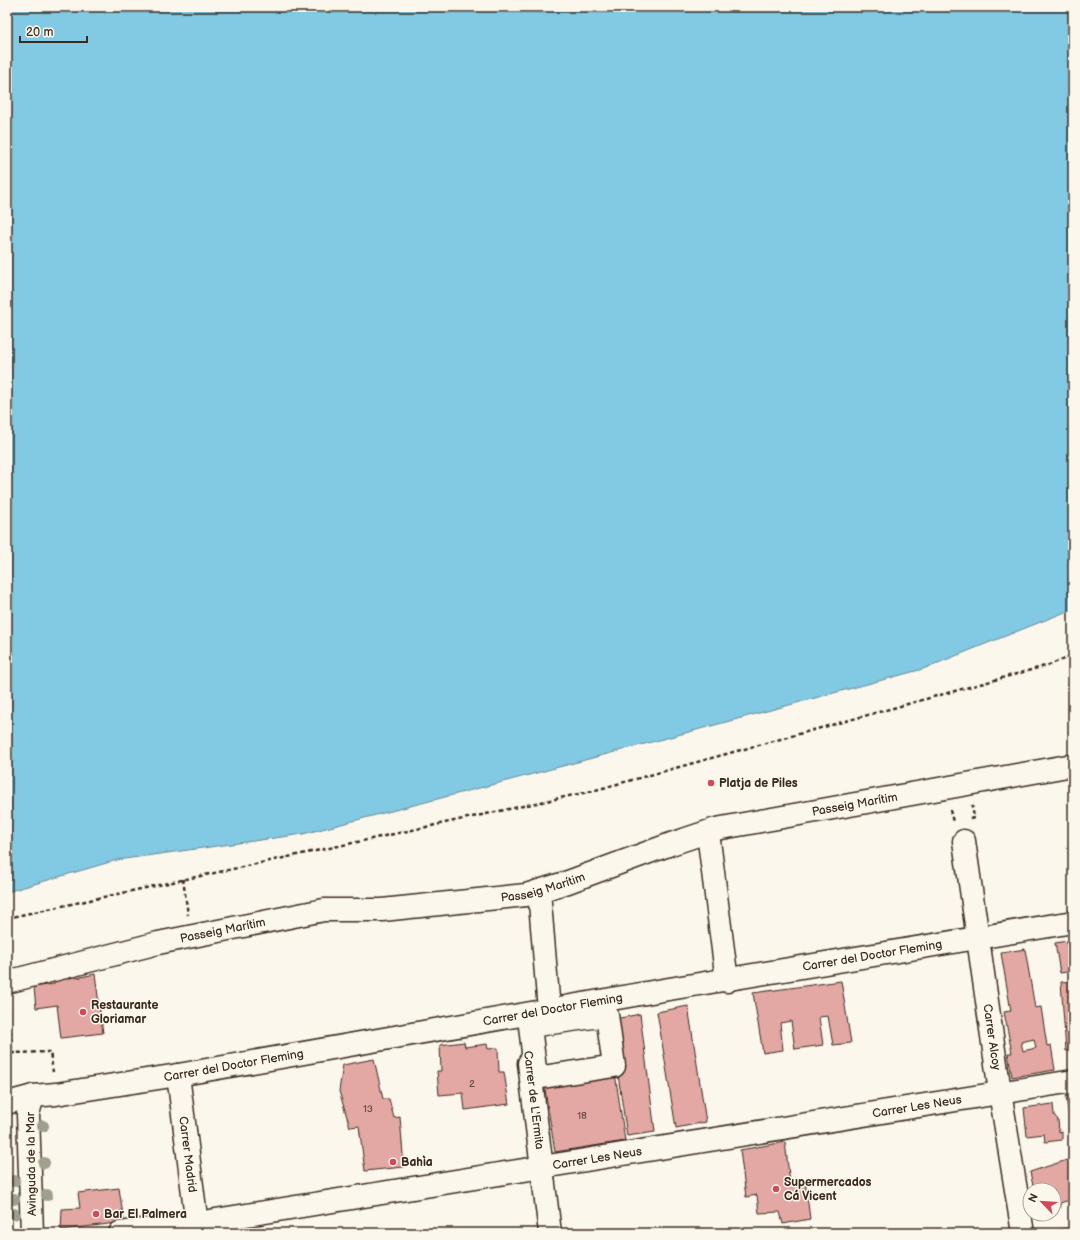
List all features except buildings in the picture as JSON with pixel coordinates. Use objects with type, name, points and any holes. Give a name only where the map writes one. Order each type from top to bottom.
[{"type":"street","name":"Passeig Marítim","points":[[7,982],[158,943],[324,910],[382,910],[526,895],[568,882],[671,844],[708,834],[716,829],[1073,765]]},
{"type":"street","points":[[708,834],[727,981]]},
{"type":"street","name":"Carrer Alcoy","points":[[964,841],[1000,1092],[1023,1233]]},
{"type":"street","points":[[539,891],[548,998],[551,1010]]},
{"type":"street","name":"Carrer del Doctor Fleming","points":[[7,1103],[33,1096],[56,1094],[178,1075],[551,1010],[1073,922]]},
{"type":"street","name":"Carrer de L'Ermita","points":[[523,1015],[550,1233]]},
{"type":"street","name":"Carrer Madrid","points":[[178,1075],[198,1228]]},
{"type":"street","name":"Carrer Les Neus","points":[[120,1233],[198,1228],[542,1167],[1073,1081]]},
{"type":"street","name":"Avinguda de la Mar","points":[[32,1233],[28,1114],[33,1096]]},
{"type":"path","points":[[7,918],[592,791],[1049,665],[1073,655]]},
{"type":"path","points":[[972,802],[974,818]]},
{"type":"path","points":[[949,806],[952,822]]},
{"type":"path","points":[[183,879],[187,906]]},
{"type":"path","points":[[7,997],[12,1054],[50,1052],[56,1094]]},
{"type":"water","points":[[7,7],[1073,7],[1073,609],[923,669],[518,778],[303,834],[117,860],[7,892]]},
{"type":"place","name":"Platja de Piles","points":[[711,783]]},
{"type":"place","name":"Restaurante Gloriamar","points":[[83,1012]]},
{"type":"place","name":"Bahìa","points":[[393,1162]]},
{"type":"place","name":"Supermercados Cá Vicent","points":[[776,1189]]},
{"type":"place","name":"Bar El Palmera","points":[[96,1214]]}]
